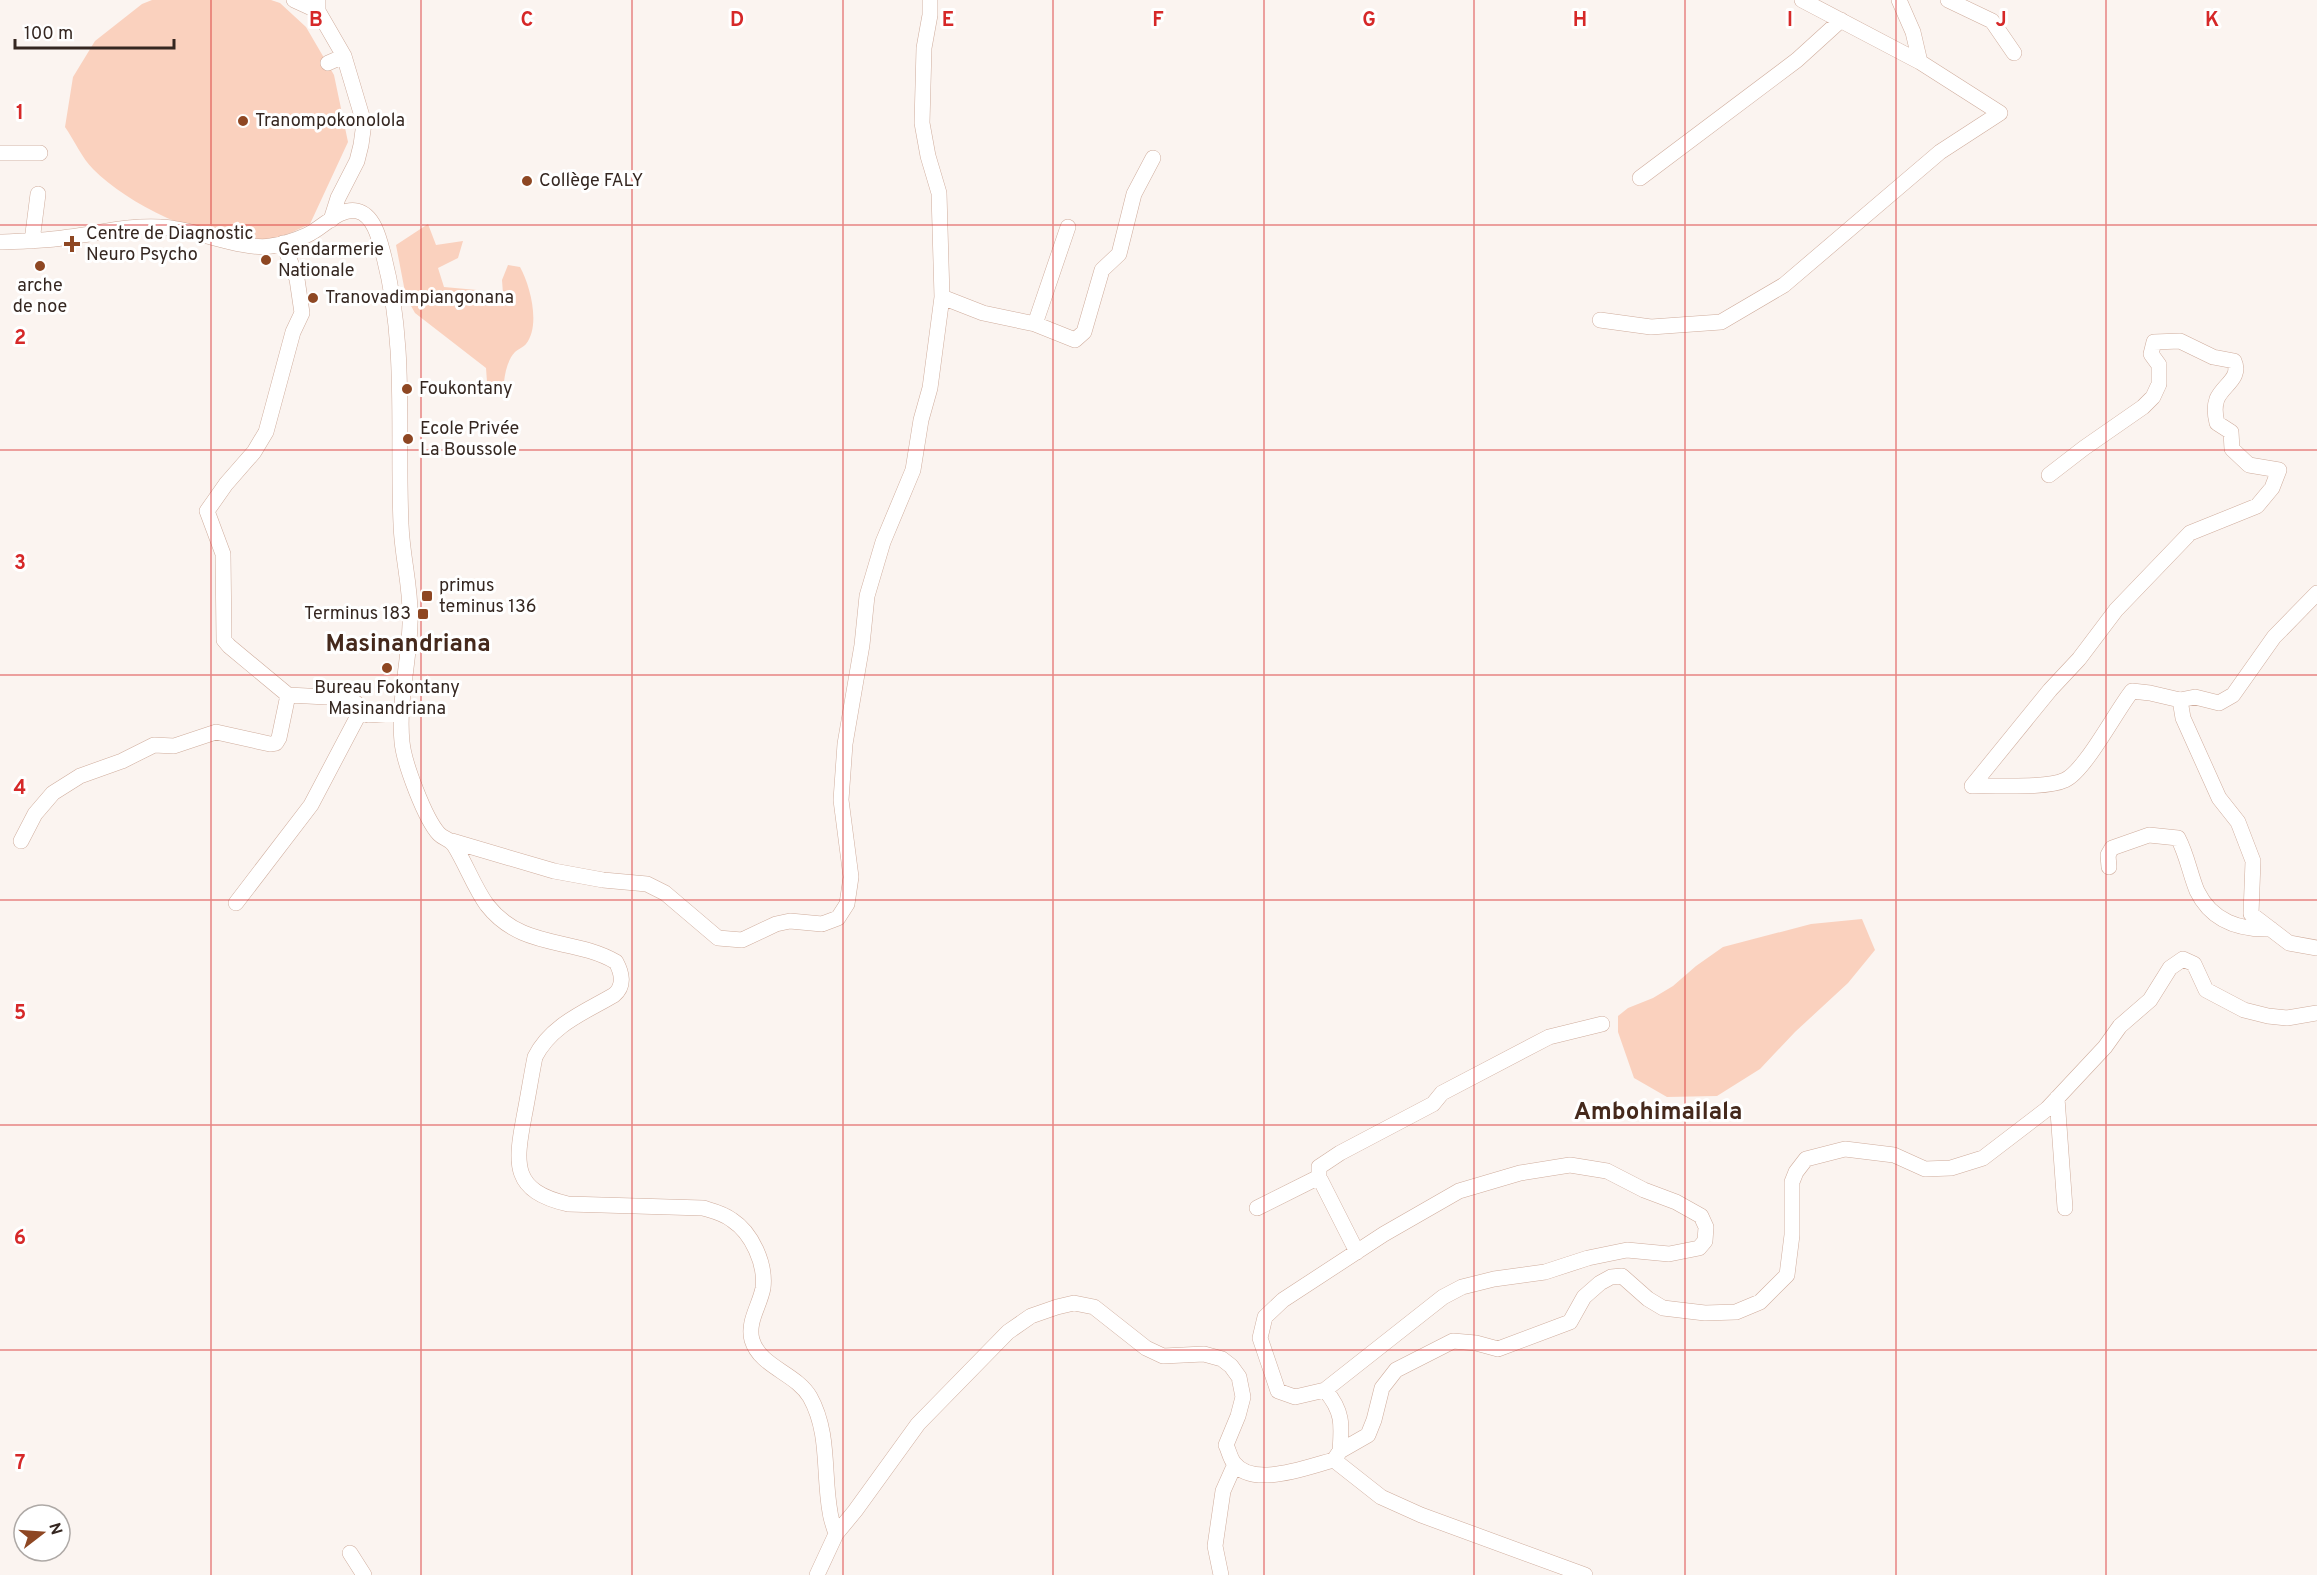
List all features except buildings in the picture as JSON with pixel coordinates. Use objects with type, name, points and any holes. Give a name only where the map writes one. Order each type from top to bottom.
[{"type":"street","points":[[294,0],[318,5],[344,56],[361,109],[363,131],[357,162],[338,198],[331,220]]},
{"type":"street","points":[[0,242],[68,238],[118,228],[142,226],[182,228],[264,247],[309,235],[342,213],[359,212],[373,225],[380,240],[396,311],[400,364],[401,520],[410,604],[402,743],[409,772],[421,802],[439,834],[452,841],[554,871],[603,880],[647,884],[665,892],[718,938],[742,940],[776,924],[790,921],[822,924],[838,918],[847,904],[851,877],[841,800],[844,744],[862,645],[867,596],[883,542],[913,470],[921,420],[932,379],[942,297],[939,193],[928,156],[922,123],[924,48],[930,15],[930,0]]},
{"type":"street","points":[[1600,320],[1651,327],[1722,322],[1784,285],[1940,152],[2000,113],[1920,62],[1802,0]]},
{"type":"street","points":[[1899,0],[1913,32],[1920,62]]},
{"type":"street","points":[[1948,0],[1992,21],[2014,53]]},
{"type":"street","points":[[1640,178],[1797,60],[1841,20]]},
{"type":"street","points":[[328,63],[344,56]]},
{"type":"street","points":[[0,153],[40,153]]},
{"type":"street","points":[[942,297],[983,314],[1035,324],[1075,340],[1084,332],[1102,270],[1119,254],[1134,194],[1153,158]]},
{"type":"street","points":[[32,241],[38,194]]},
{"type":"street","points":[[1035,324],[1068,227]]},
{"type":"street","points":[[283,243],[297,279],[302,313],[293,332],[266,432],[255,452],[226,484],[207,511],[223,554],[225,640],[229,646],[288,695],[346,698],[356,702],[360,712],[368,715],[402,713]]},
{"type":"street","points":[[2049,475],[2143,407],[2153,397],[2159,384],[2158,365],[2151,354],[2154,342],[2180,341],[2213,357],[2234,361],[2235,376],[2217,398],[2215,413],[2217,423],[2231,432],[2232,448],[2249,465],[2278,470],[2272,488],[2257,506],[2190,533],[2116,610],[2079,659],[2050,690],[1972,786],[2052,784],[2067,780],[2090,754],[2118,708],[2132,691],[2180,700],[2195,697],[2219,703],[2233,695],[2274,637],[2317,593]]},
{"type":"street","points":[[21,841],[35,814],[53,793],[80,776],[122,761],[154,745],[174,746],[216,732],[270,744],[276,743],[288,695]]},
{"type":"street","points":[[2180,700],[2183,718],[2201,759],[2219,798],[2238,822],[2253,861],[2252,914],[2289,944],[2317,948]]},
{"type":"street","points":[[236,903],[311,805],[360,712]]},
{"type":"street","points":[[2109,867],[2108,855],[2112,848],[2149,836],[2178,838],[2198,891],[2206,905],[2218,918],[2248,930],[2271,930]]},
{"type":"street","points":[[452,841],[487,904],[504,922],[522,933],[550,943],[600,953],[616,962],[621,971],[619,991],[554,1032],[545,1040],[535,1057],[518,1151],[525,1182],[542,1197],[568,1204],[703,1208],[722,1213],[742,1228],[753,1244],[763,1273],[763,1289],[753,1317],[752,1338],[761,1355],[798,1383],[811,1398],[823,1434],[830,1513],[836,1534]]},
{"type":"street","points":[[817,1575],[836,1534],[918,1424],[1008,1332],[1031,1316],[1074,1303],[1094,1307],[1146,1348],[1163,1356],[1204,1354],[1222,1359],[1239,1377],[1243,1397],[1226,1445],[1234,1464],[1251,1474],[1266,1477],[1337,1455],[1368,1435],[1382,1388],[1396,1370],[1453,1341],[1476,1343],[1498,1349],[1570,1322],[1584,1297],[1611,1277],[1622,1276],[1648,1299],[1663,1308],[1705,1313],[1736,1312],[1760,1302],[1787,1275],[1792,1235],[1792,1182],[1806,1159],[1845,1149],[1894,1155],[1925,1169],[1951,1168],[1983,1158],[2048,1108],[2105,1047],[2120,1026],[2150,1000],[2170,968],[2183,959],[2194,964],[2206,990],[2244,1010],[2287,1018],[2317,1013]]},
{"type":"street","points":[[1357,1252],[1319,1177],[1319,1167],[1340,1153],[1433,1104],[1442,1093],[1549,1037],[1602,1024]]},
{"type":"street","points":[[2057,1098],[2065,1208]]},
{"type":"street","points":[[1570,1165],[1607,1171],[1644,1190],[1676,1202],[1701,1216],[1706,1227],[1705,1241],[1699,1248],[1669,1254],[1627,1251],[1588,1258],[1545,1272],[1494,1279],[1462,1287],[1443,1297],[1325,1390],[1295,1397],[1278,1391],[1260,1338],[1265,1317],[1283,1300],[1357,1252],[1459,1191],[1520,1173],[1570,1165]]},
{"type":"street","points":[[1257,1208],[1319,1177]]},
{"type":"street","points":[[1325,1390],[1337,1404],[1340,1414],[1342,1425],[1337,1455]]},
{"type":"street","points":[[1337,1455],[1381,1497],[1421,1515],[1585,1575]]},
{"type":"street","points":[[1221,1575],[1215,1546],[1223,1491],[1234,1464]]},
{"type":"street","points":[[350,1553],[364,1575]]},
{"type":"shaded area","points":[[152,0],[271,0],[280,3],[306,27],[334,75],[348,142],[310,224],[276,238],[253,240],[204,232],[178,223],[130,198],[110,184],[85,160],[65,127],[73,77],[95,41],[142,4]]},
{"type":"shaded area","points":[[428,224],[436,245],[463,241],[458,258],[438,268],[444,287],[477,290],[494,302],[503,294],[502,280],[508,265],[520,267],[524,275],[532,305],[533,326],[525,345],[516,351],[507,366],[504,382],[496,387],[487,382],[486,368],[415,313],[406,297],[396,245]]},
{"type":"shaded area","points":[[1862,919],[1875,950],[1848,983],[1795,1032],[1760,1069],[1717,1096],[1667,1097],[1634,1078],[1618,1032],[1618,1016],[1628,1008],[1653,998],[1673,986],[1723,947],[1811,924]]},
{"type":"place","name":"Tranompokonolola","points":[[243,121]]},
{"type":"place","name":"Collège FALY","points":[[527,181]]},
{"type":"place","name":"Centre de Diagnostic Neuro Psycho","points":[[72,244]]},
{"type":"place","name":"Gendarmerie Nationale","points":[[266,260]]},
{"type":"place","name":"arche de noe","points":[[40,266]]},
{"type":"place","name":"Tranovadimpiangonana","points":[[313,298]]},
{"type":"place","name":"Foukontany","points":[[407,389]]},
{"type":"place","name":"Ecole Privée La Boussole","points":[[408,439]]},
{"type":"place","name":"primus teminus 136","points":[[427,596]]},
{"type":"place","name":"Terminus 183","points":[[423,614]]},
{"type":"place","name":"Bureau Fokontany Masinandriana","points":[[387,668]]},
{"type":"district","name":"Masinandriana","points":[[408,645]]},
{"type":"district","name":"Ambohimailala","points":[[1658,1113]]}]
